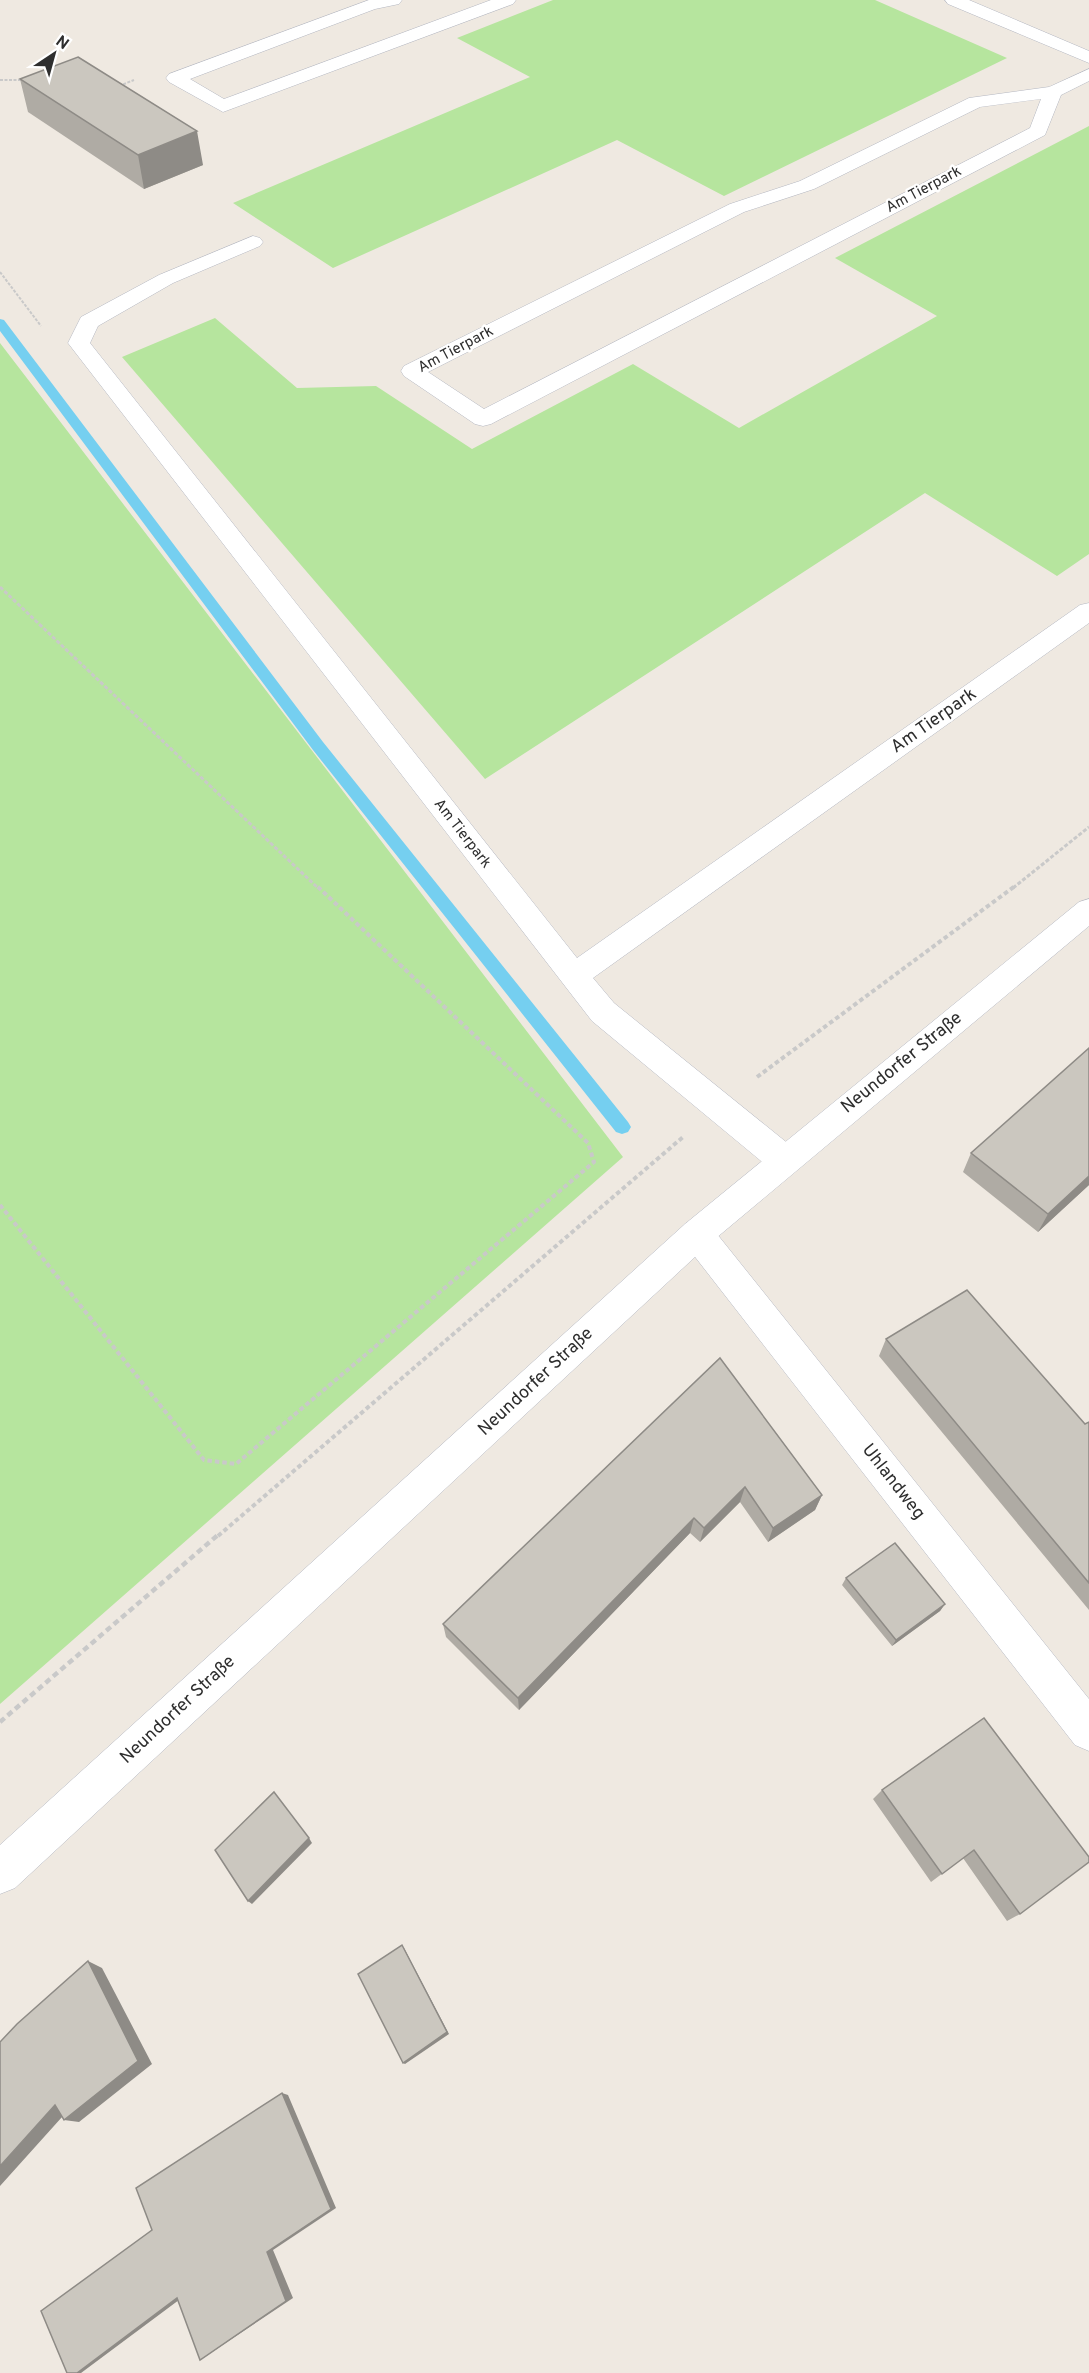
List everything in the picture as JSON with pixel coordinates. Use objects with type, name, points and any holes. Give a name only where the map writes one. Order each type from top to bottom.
[{"type":"street","points":[[175,78],[370,5],[393,0]]},
{"type":"street","points":[[175,78],[224,106],[507,0]]},
{"type":"street","points":[[954,0],[1089,58]]},
{"type":"street","name":"Am Tierpark","points":[[1053,92],[1038,131],[483,419],[412,371],[737,208],[807,185],[976,102],[1053,92],[1089,74]]},
{"type":"street","name":"Am Tierpark","points":[[253,242],[165,279],[89,322],[79,343],[603,1012],[784,1160]]},
{"type":"street","name":"Am Tierpark","points":[[574,976],[1089,611]]},
{"type":"street","name":"Neundorfer Straße","points":[[0,1873],[697,1234],[1089,910]]},
{"type":"street","name":"Uhlandweg","points":[[697,1234],[1089,1731]]},
{"type":"path","points":[[111,89],[161,69],[175,78]]},
{"type":"path","points":[[0,80],[23,80]]},
{"type":"path","points":[[0,587],[588,1143],[594,1162],[236,1464],[204,1460],[0,1205]]},
{"type":"path","points":[[0,1722],[717,1106],[1018,884],[1089,827]]},
{"type":"green space","points":[[553,0],[875,0],[1007,58],[724,196],[617,140],[333,268],[233,203],[530,77],[457,38]]},
{"type":"green space","points":[[1089,126],[1089,554],[1057,576],[925,493],[485,779],[122,357],[215,318],[297,388],[376,386],[472,449],[633,364],[739,428],[937,316],[835,258]]},
{"type":"green space","points":[[0,343],[623,1157],[0,1704]]},
{"type":"building","points":[[78,57],[197,131],[138,155],[20,79]]},
{"type":"building","points":[[1089,1048],[1089,1176],[1048,1214],[971,1153]]},
{"type":"building","points":[[967,1290],[1085,1424],[1089,1422],[1089,1583],[886,1339]]},
{"type":"building","points":[[720,1358],[822,1495],[773,1528],[745,1487],[704,1528],[694,1518],[518,1698],[443,1624]]},
{"type":"building","points":[[895,1543],[945,1604],[896,1640],[846,1578]]},
{"type":"building","points":[[984,1718],[1089,1857],[1089,1862],[1020,1914],[974,1850],[942,1874],[882,1790]]},
{"type":"building","points":[[274,1792],[309,1838],[248,1901],[215,1850]]},
{"type":"building","points":[[402,1945],[447,2032],[403,2063],[358,1974]]},
{"type":"building","points":[[88,1961],[138,2061],[64,2120],[55,2105],[0,2166],[0,2042]]},
{"type":"building","points":[[282,2093],[331,2209],[267,2252],[286,2301],[200,2360],[177,2298],[77,2373],[67,2373],[41,2311],[152,2230],[136,2188]]},
{"type":"waterway","points":[[0,323],[318,746],[622,1127]]}]
